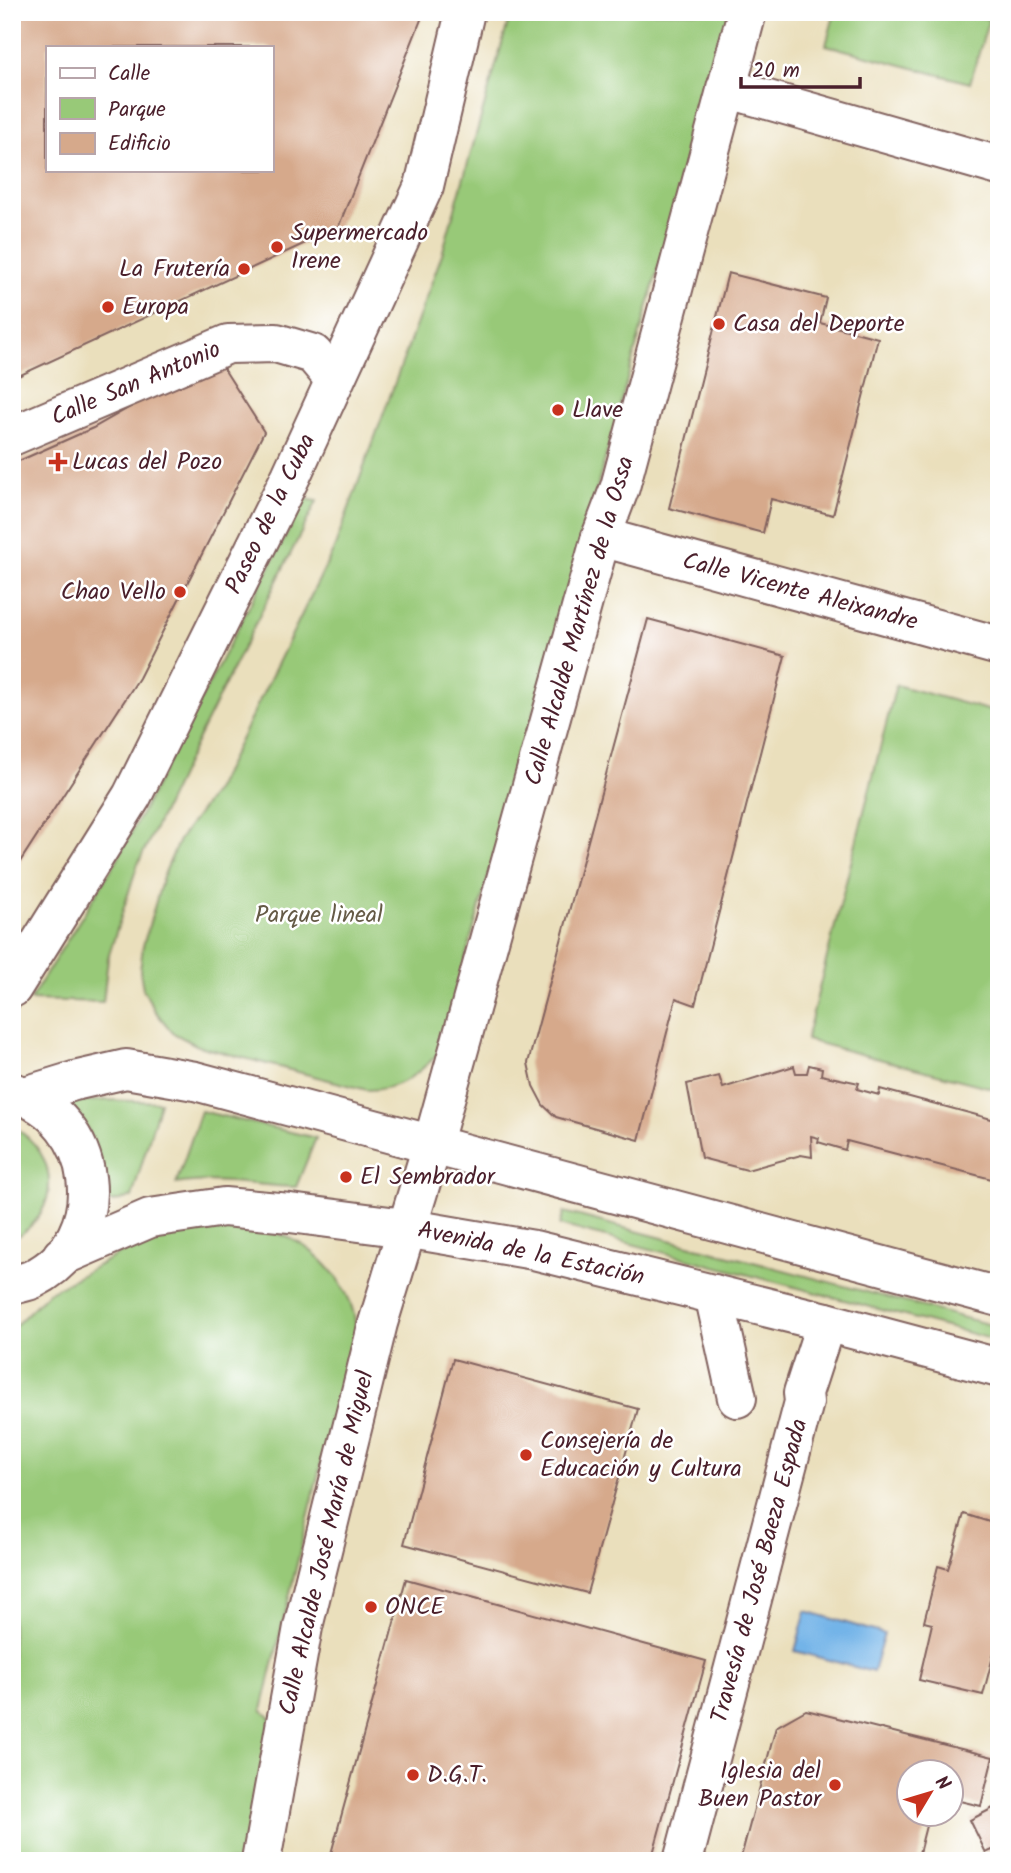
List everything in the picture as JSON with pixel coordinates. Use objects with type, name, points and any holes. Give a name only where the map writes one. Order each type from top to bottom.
[{"type":"main road","name":"Paseo de la Cuba","points":[[12,988],[132,796],[291,476],[424,186],[465,12]]},
{"type":"main road","name":"Calle Alcalde Martínez de la Ossa","points":[[405,1228],[432,1146],[601,537],[620,487],[747,12]]},
{"type":"main road","points":[[726,88],[999,166]]},
{"type":"main road","name":"Calle San Antonio","points":[[12,436],[228,344],[276,343],[313,354],[334,379]]},
{"type":"main road","name":"Calle Vicente Aleixandre","points":[[601,537],[999,646]]},
{"type":"main road","points":[[19,1094],[126,1069],[195,1081],[999,1297]]},
{"type":"main road","points":[[19,1094],[57,1117],[81,1152],[86,1170],[86,1205],[75,1238],[30,1279]]},
{"type":"main road","name":"Avenida de la Estación","points":[[30,1279],[150,1218],[224,1206],[405,1228],[534,1250],[999,1368]]},
{"type":"main road","name":"Calle Alcalde José María de Miguel","points":[[261,1861],[303,1628],[372,1346],[405,1228]]},
{"type":"main road","points":[[714,1294],[737,1398]]},
{"type":"main road","name":"Travesía de José Baeza Espada","points":[[683,1861],[804,1402],[803,1393],[825,1322]]},
{"type":"green space","name":"Parque lineal","points":[[511,12],[730,12],[439,1053],[407,1080],[389,1087],[367,1090],[198,1046],[173,1033],[155,1011],[143,989],[140,971],[143,946],[163,877],[179,840],[216,789],[334,549],[442,254]]},
{"type":"green space","points":[[835,12],[962,12],[989,19],[970,83],[826,45]]},
{"type":"green space","points":[[305,499],[317,501],[137,866],[108,958],[103,1002],[30,1000],[117,860]]},
{"type":"green space","points":[[896,685],[999,713],[999,1090],[806,1040]]},
{"type":"green space","points":[[106,1100],[160,1102],[132,1197],[113,1202],[105,1199],[88,1130],[67,1103]]},
{"type":"green space","points":[[201,1111],[316,1138],[296,1187],[221,1182],[176,1184]]},
{"type":"green space","points":[[12,1126],[40,1152],[47,1167],[49,1183],[47,1199],[40,1214],[12,1240]]},
{"type":"green space","points":[[564,1212],[999,1327],[999,1341],[560,1225]]},
{"type":"green space","points":[[225,1229],[260,1230],[279,1234],[316,1255],[344,1289],[354,1315],[356,1332],[355,1359],[344,1367],[262,1710],[271,1718],[245,1861],[12,1861],[12,1329],[48,1293],[137,1244],[177,1233]]},
{"type":"water","points":[[806,1611],[884,1634],[873,1672],[795,1651]]},
{"type":"building","points":[[12,12],[424,12],[338,228],[12,379]]},
{"type":"building","points":[[728,273],[826,298],[820,323],[878,338],[833,515],[771,499],[763,533],[669,508]]},
{"type":"building","points":[[217,358],[264,432],[139,678],[12,874],[12,464],[93,428]]},
{"type":"building","points":[[648,619],[785,656],[695,1005],[676,998],[639,1140],[556,1117],[543,1105],[533,1086],[528,1063]]},
{"type":"building","points":[[809,1065],[822,1068],[821,1075],[859,1083],[857,1089],[879,1095],[880,1089],[999,1121],[999,1181],[847,1141],[845,1150],[818,1142],[819,1138],[811,1136],[812,1157],[801,1155],[747,1170],[701,1158],[687,1084],[719,1076],[723,1088],[794,1066],[796,1073],[807,1073]]},
{"type":"building","points":[[453,1359],[638,1409],[587,1593],[404,1544]]},
{"type":"building","points":[[964,1514],[999,1525],[999,1633],[983,1695],[919,1680],[932,1624],[924,1622],[938,1566],[948,1569]]},
{"type":"building","points":[[406,1579],[706,1661],[651,1861],[329,1861]]},
{"type":"building","name":"Iglesia del Buen Pastor","points":[[806,1710],[993,1757],[981,1806],[965,1802],[965,1758],[895,1758],[895,1828],[925,1828],[917,1861],[740,1861],[776,1727]]},
{"type":"building","points":[[999,1805],[999,1847],[986,1853],[970,1820]]},
{"type":"place","name":"Supermercado Irene","points":[[277,247]]},
{"type":"place","name":"La Frutería","points":[[244,269]]},
{"type":"place","name":"Europa","points":[[108,307]]},
{"type":"place","name":"Casa del Deporte","points":[[719,324]]},
{"type":"place","name":"Llave","points":[[558,410]]},
{"type":"place","name":"Lucas del Pozo","points":[[58,462]]},
{"type":"place","name":"Chao Vello","points":[[180,592]]},
{"type":"place","name":"El Sembrador","points":[[346,1177]]},
{"type":"place","name":"Consejería de Educación y Cultura","points":[[526,1455]]},
{"type":"place","name":"ONCE","points":[[371,1607]]},
{"type":"place","name":"D.G.T.","points":[[413,1775]]},
{"type":"place","name":"Iglesia del Buen Pastor","points":[[835,1785]]}]
